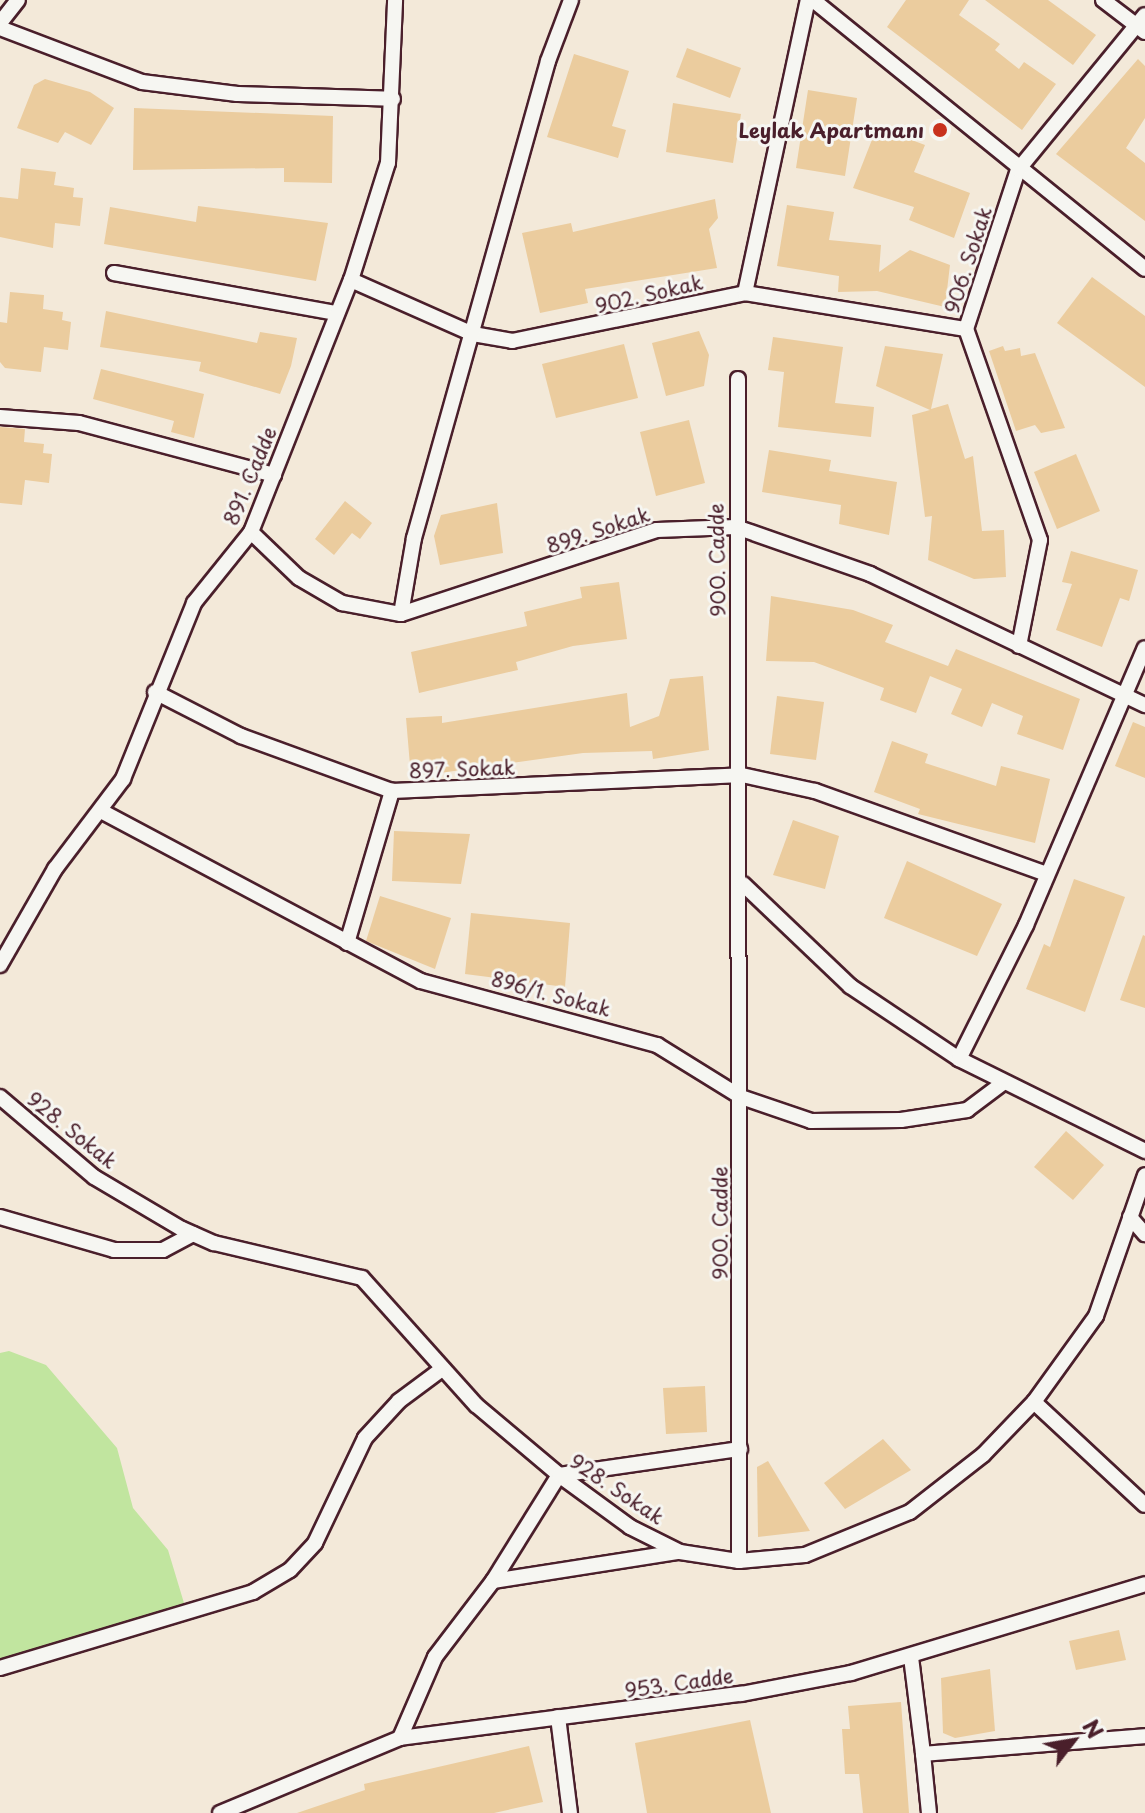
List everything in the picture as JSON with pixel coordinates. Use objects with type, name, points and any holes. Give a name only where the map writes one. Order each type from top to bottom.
[{"type":"street","points":[[18,0],[0,25],[142,82],[237,94],[393,99]]},
{"type":"street","name":"891. Cadde","points":[[0,965],[55,869],[123,779],[155,692],[194,603],[251,532],[351,280],[388,163],[395,0]]},
{"type":"street","points":[[401,614],[414,538],[571,0]]},
{"type":"street","points":[[745,293],[811,0],[1018,170],[1145,269]]},
{"type":"street","points":[[1103,0],[1140,30]]},
{"type":"street","name":"906. Sokak","points":[[1019,646],[1040,540],[966,329],[1018,170],[1140,30],[1145,15]]},
{"type":"street","points":[[114,273],[336,313]]},
{"type":"street","name":"902. Sokak","points":[[351,280],[473,334],[512,341],[547,337],[745,293],[966,329]]},
{"type":"street","name":"900. Cadde","points":[[738,379],[736,527],[743,884],[739,1561]]},
{"type":"street","points":[[0,417],[79,423],[274,475]]},
{"type":"street","name":"899. Sokak","points":[[251,532],[299,578],[342,603],[401,614],[657,530],[736,527],[870,574],[1145,705]]},
{"type":"street","points":[[959,1059],[1047,874],[1121,694],[1145,648]]},
{"type":"street","name":"897. Sokak","points":[[155,692],[241,736],[392,791],[742,775],[815,791],[1047,874]]},
{"type":"street","points":[[347,943],[392,791]]},
{"type":"street","name":"896/1. Sokak","points":[[101,811],[421,981],[657,1045],[741,1097],[811,1121],[901,1120],[967,1110],[1003,1083]]},
{"type":"street","points":[[743,884],[850,986],[959,1059],[1145,1151]]},
{"type":"street","name":"928. Sokak","points":[[0,1097],[94,1177],[193,1234],[362,1278],[442,1369],[559,1475],[630,1527],[680,1552],[739,1561],[805,1555],[910,1512],[983,1455],[1034,1402],[1096,1316],[1145,1175]]},
{"type":"street","points":[[0,1217],[114,1250],[163,1250],[193,1234]]},
{"type":"street","points":[[1130,1217],[1145,1234]]},
{"type":"street","points":[[0,1668],[253,1592],[290,1570],[315,1543],[365,1438],[399,1401],[442,1369]]},
{"type":"street","points":[[1034,1402],[1145,1505]]},
{"type":"street","points":[[400,1738],[435,1657],[493,1581],[559,1475],[740,1449]]},
{"type":"street","points":[[493,1581],[680,1552]]},
{"type":"street","name":"953. Cadde","points":[[220,1813],[400,1738],[741,1694],[911,1657],[1145,1584]]},
{"type":"street","points":[[911,1657],[929,1813]]},
{"type":"street","points":[[558,1717],[570,1813]]},
{"type":"street","points":[[923,1754],[1145,1736]]},
{"type":"street","points":[[257,1797],[259,1813]]},
{"type":"green space","points":[[9,1351],[46,1365],[117,1448],[133,1508],[168,1550],[187,1613],[0,1668],[0,1353]]},
{"type":"building","points":[[906,0],[969,0],[959,15],[1000,44],[995,50],[1019,69],[1024,62],[1056,84],[1022,130],[887,27]]},
{"type":"building","points":[[985,0],[1048,0],[1096,35],[1073,65]]},
{"type":"building","points":[[687,48],[741,68],[730,98],[676,77]]},
{"type":"building","points":[[574,54],[629,71],[612,126],[626,130],[618,158],[547,137]]},
{"type":"building","points":[[1138,59],[1145,66],[1145,118],[1126,148],[1145,163],[1145,221],[1056,154]]},
{"type":"building","points":[[45,79],[90,92],[114,108],[91,145],[65,132],[58,143],[17,128],[34,85]]},
{"type":"building","points":[[808,90],[857,98],[845,176],[796,168]]},
{"type":"building","points":[[673,103],[741,114],[733,163],[666,152]]},
{"type":"building","points":[[134,108],[333,116],[332,183],[284,182],[284,168],[133,170]]},
{"type":"building","points":[[877,127],[925,145],[914,172],[970,193],[954,238],[909,220],[914,207],[853,188]]},
{"type":"building","points":[[21,168],[56,172],[54,185],[74,188],[73,197],[83,198],[80,226],[55,223],[53,248],[0,237],[0,197],[18,199]]},
{"type":"building","points":[[715,199],[718,218],[709,229],[717,268],[585,289],[588,303],[540,313],[522,233],[571,223],[573,232]]},
{"type":"building","points":[[787,205],[834,212],[829,240],[881,245],[879,272],[910,250],[950,265],[945,307],[877,291],[838,292],[839,276],[777,266]]},
{"type":"building","points":[[198,206],[328,223],[316,281],[104,244],[110,207],[196,222]]},
{"type":"building","points":[[1092,277],[1145,316],[1145,387],[1057,323]]},
{"type":"building","points":[[10,292],[44,295],[43,309],[63,312],[62,320],[71,322],[68,350],[44,347],[41,372],[5,368],[0,362],[0,322],[7,323]]},
{"type":"building","points":[[106,311],[257,343],[260,332],[297,338],[291,366],[280,394],[199,371],[201,362],[100,347]]},
{"type":"building","points":[[699,331],[709,355],[704,386],[666,396],[652,343]]},
{"type":"building","points":[[773,337],[843,347],[835,403],[874,407],[871,437],[778,427],[784,372],[768,370]]},
{"type":"building","points":[[624,344],[638,398],[556,418],[542,364]]},
{"type":"building","points":[[885,346],[943,354],[931,409],[948,404],[965,459],[973,456],[982,531],[1004,530],[1006,577],[974,579],[928,560],[932,516],[925,517],[912,415],[930,410],[876,386]]},
{"type":"building","points":[[1003,346],[1005,351],[1020,348],[1021,356],[1035,353],[1065,428],[1041,433],[1035,425],[1016,431],[989,351]]},
{"type":"building","points":[[101,369],[204,394],[194,438],[171,432],[174,421],[93,399]]},
{"type":"building","points":[[689,420],[705,483],[656,496],[640,432]]},
{"type":"building","points":[[0,427],[25,429],[24,442],[44,444],[43,453],[52,454],[49,483],[25,480],[22,505],[0,503]]},
{"type":"building","points":[[769,450],[831,460],[829,471],[897,482],[889,535],[839,524],[841,505],[762,492]]},
{"type":"building","points":[[1076,454],[1100,511],[1057,529],[1034,472]]},
{"type":"building","points":[[345,501],[372,523],[360,539],[352,533],[334,555],[315,539]]},
{"type":"building","points":[[497,503],[503,553],[440,565],[434,536],[441,515]]},
{"type":"building","points":[[1071,551],[1138,570],[1129,601],[1120,598],[1102,647],[1056,630],[1072,584],[1062,582]]},
{"type":"building","points":[[619,582],[627,639],[573,646],[516,662],[518,670],[419,693],[411,652],[527,626],[524,612],[582,598],[580,587]]},
{"type":"building","points":[[771,596],[853,610],[893,625],[885,642],[948,666],[956,649],[1080,699],[1063,750],[1017,734],[1023,716],[992,703],[982,727],[951,714],[962,689],[930,676],[916,713],[880,700],[884,688],[814,662],[766,661]]},
{"type":"building","points":[[703,676],[709,750],[653,759],[652,751],[583,753],[411,777],[406,718],[442,716],[442,723],[627,693],[630,727],[659,716],[670,679]]},
{"type":"building","points":[[777,696],[824,702],[816,760],[770,754]]},
{"type":"building","points":[[1133,722],[1145,727],[1145,778],[1115,766]]},
{"type":"building","points":[[892,741],[928,754],[925,763],[996,786],[1001,766],[1050,779],[1035,843],[918,814],[920,809],[874,792]]},
{"type":"building","points":[[793,820],[839,836],[825,889],[773,875]]},
{"type":"building","points":[[394,831],[470,834],[461,884],[392,881]]},
{"type":"building","points":[[907,861],[1002,904],[977,956],[884,918]]},
{"type":"building","points":[[1074,879],[1125,897],[1085,1012],[1026,989],[1044,944],[1050,947]]},
{"type":"building","points":[[380,896],[451,918],[435,969],[366,941]]},
{"type":"building","points":[[471,913],[570,923],[565,987],[465,974]]},
{"type":"building","points":[[1145,936],[1145,1008],[1120,1000]]},
{"type":"building","points":[[1066,1131],[1104,1165],[1073,1200],[1034,1167]]},
{"type":"building","points":[[705,1386],[707,1432],[666,1434],[663,1388]]},
{"type":"building","points":[[883,1439],[911,1470],[845,1509],[824,1483]]},
{"type":"building","points":[[768,1461],[810,1531],[758,1537],[757,1467]]},
{"type":"building","points":[[1119,1630],[1126,1660],[1076,1670],[1069,1641]]},
{"type":"building","points":[[990,1669],[995,1731],[955,1738],[943,1733],[941,1678]]},
{"type":"building","points":[[901,1702],[909,1813],[863,1813],[859,1774],[845,1774],[842,1729],[850,1729],[848,1706]]},
{"type":"building","points":[[750,1720],[771,1813],[647,1813],[635,1743]]},
{"type":"building","points":[[529,1746],[543,1802],[494,1813],[297,1813],[365,1790],[364,1784]]},
{"type":"place","name":"Leylak Apartmanı","points":[[940,130]]}]
